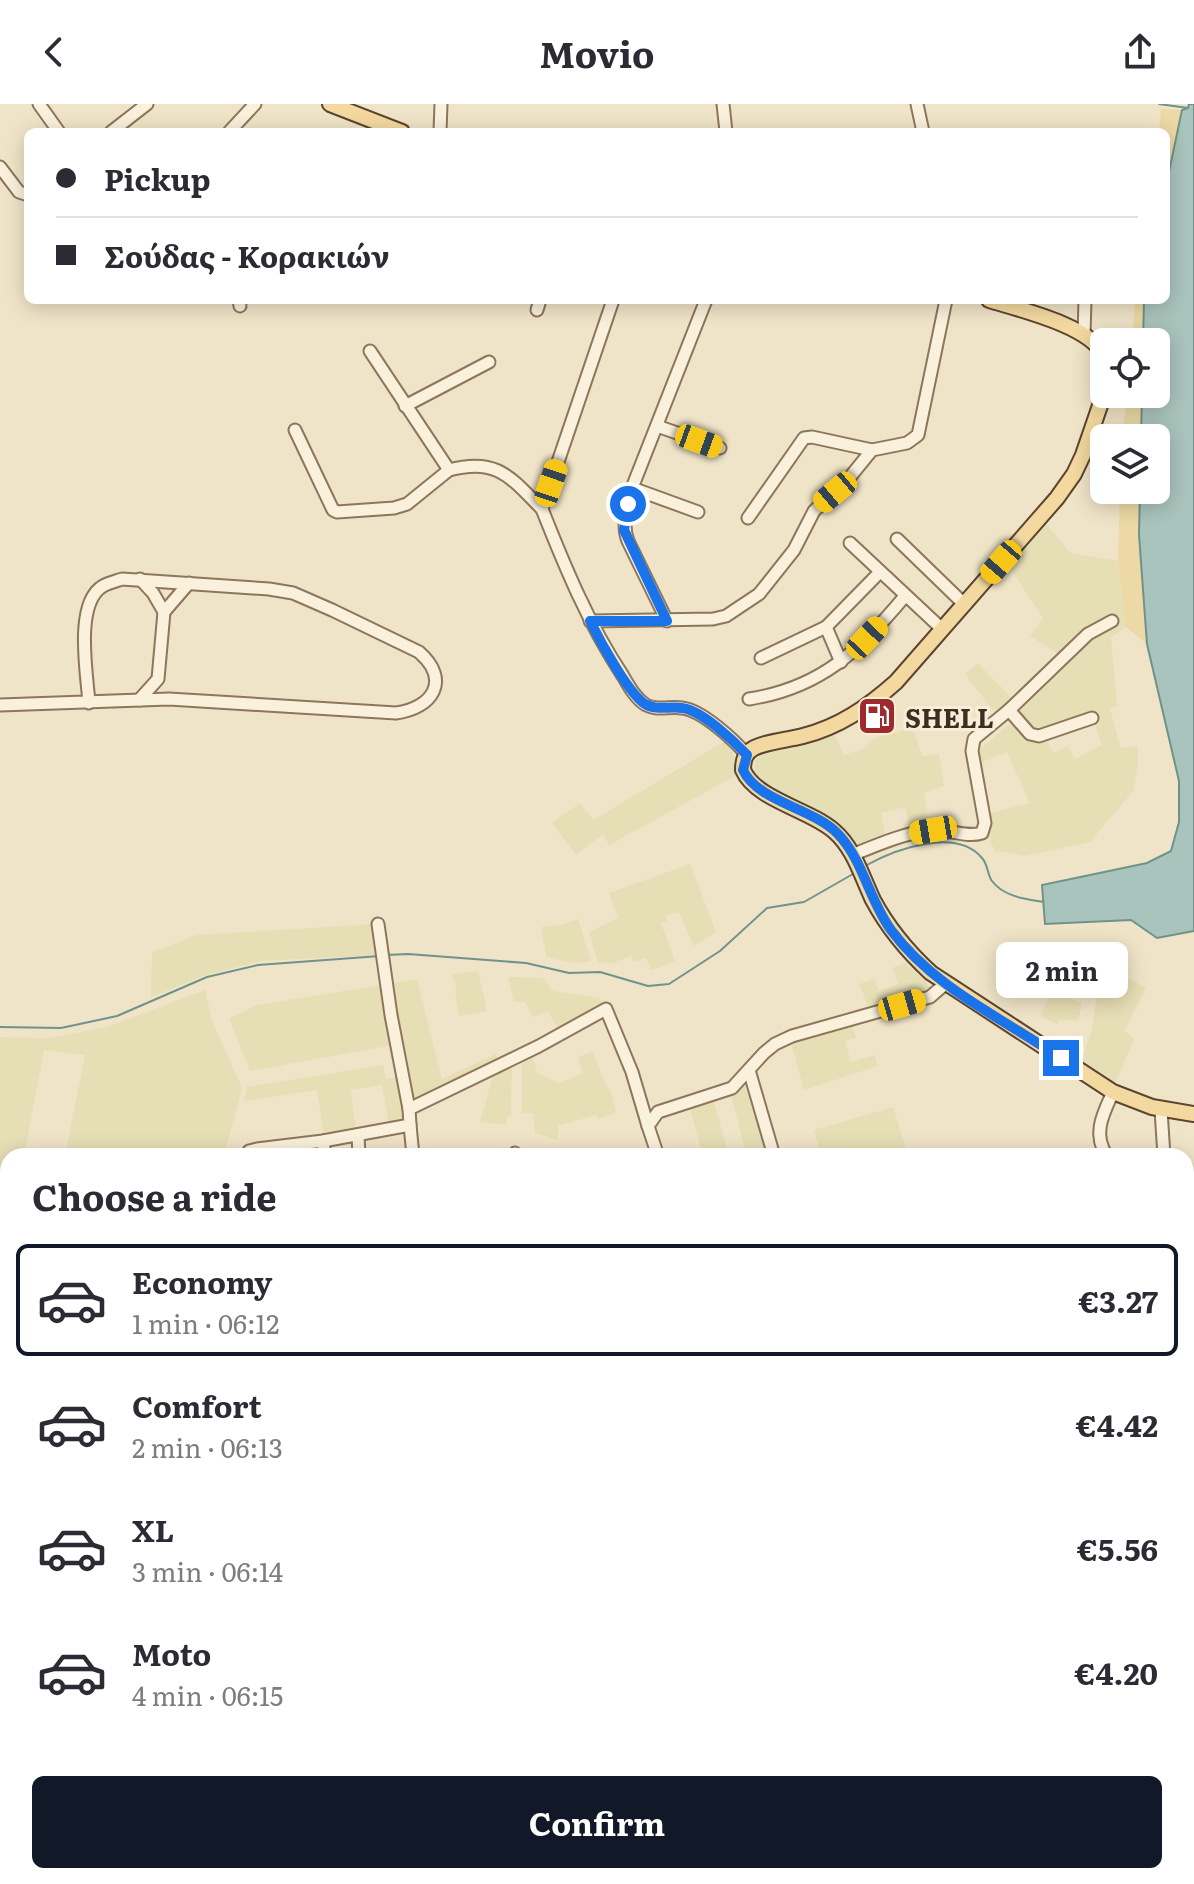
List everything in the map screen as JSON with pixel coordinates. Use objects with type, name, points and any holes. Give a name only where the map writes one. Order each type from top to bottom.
[{"type":"main road","points":[[330,104],[392,128]]},
{"type":"main road","points":[[1002,304],[1043,317],[1090,339]]},
{"type":"main road","points":[[1099,408],[1074,474],[1057,498],[896,682],[855,715],[809,735],[758,746],[747,755],[743,770],[750,781],[837,833],[891,930],[919,962],[945,984],[1113,1092],[1161,1110],[1194,1114]]},
{"type":"street","points":[[39,104],[56,128]]},
{"type":"street","points":[[116,128],[147,104]]},
{"type":"street","points":[[233,128],[255,104]]},
{"type":"street","points":[[440,128],[441,104]]},
{"type":"street","points":[[723,104],[726,128]]},
{"type":"street","points":[[917,104],[922,128]]},
{"type":"street","points":[[0,167],[19,192],[24,194]]},
{"type":"street","points":[[542,509],[612,304]]},
{"type":"street","points":[[667,621],[624,530],[632,488],[704,304]]},
{"type":"street","points":[[748,518],[804,438],[872,450],[907,443],[918,435],[945,304]]},
{"type":"street","points":[[1084,335],[1085,304]]},
{"type":"street","points":[[370,351],[449,470]]},
{"type":"street","points":[[405,406],[489,362]]},
{"type":"street","points":[[657,426],[720,448]]},
{"type":"street","points":[[295,430],[337,512],[394,508],[407,504],[449,470],[486,465],[503,473],[542,509],[590,621],[606,650],[644,704],[685,708],[694,712],[733,740],[747,755]]},
{"type":"street","points":[[590,621],[718,618],[750,601],[794,550],[814,511],[850,477],[872,450]]},
{"type":"street","points":[[632,488],[698,512]]},
{"type":"street","points":[[897,539],[964,604]]},
{"type":"street","points":[[850,543],[942,629]]},
{"type":"street","points":[[761,658],[826,627],[880,572]]},
{"type":"street","points":[[0,705],[89,703],[169,699],[396,713],[418,709],[427,702],[434,684],[429,660],[419,652],[293,593],[122,579],[104,585],[95,593],[90,604],[84,640],[89,703]]},
{"type":"street","points":[[140,579],[164,612],[158,679],[169,699]]},
{"type":"street","points":[[164,612],[189,583]]},
{"type":"street","points":[[749,699],[797,687],[841,662],[905,596]]},
{"type":"street","points":[[856,864],[916,833],[933,830],[972,835],[982,833],[985,823],[972,742],[1088,634],[1112,621]]},
{"type":"street","points":[[826,627],[841,662]]},
{"type":"street","points":[[139,700],[158,679]]},
{"type":"street","points":[[1009,710],[1034,736],[1043,736],[1092,718]]},
{"type":"street","points":[[378,924],[409,1109],[412,1148]]},
{"type":"street","points":[[648,1126],[658,1112],[732,1088],[775,1044],[792,1036],[930,997],[945,984]]},
{"type":"street","points":[[409,1109],[539,1046],[606,1009],[632,1072],[655,1148]]},
{"type":"street","points":[[749,1070],[772,1148]]},
{"type":"street","points":[[1103,1148],[1099,1125],[1113,1092]]},
{"type":"street","points":[[1161,1110],[1163,1148]]},
{"type":"street","points":[[265,1148],[410,1125]]},
{"type":"street","points":[[358,1135],[359,1148]]},
{"type":"street","points":[[323,1141],[324,1148]]},
{"type":"shaded area","points":[[1045,522],[1070,553],[1118,561],[1126,627],[1111,637],[1117,706],[1110,709],[1121,748],[1138,746],[1134,790],[1090,842],[1025,856],[995,851],[990,841],[987,814],[1030,803],[1007,752],[978,764],[976,753],[1019,716],[996,714],[965,674],[978,663],[1019,706],[1060,655],[1030,636],[1043,618],[1007,563]],"holes":[[[1094,721],[1102,745],[1075,759],[1068,746],[1054,753],[1046,740]]]},
{"type":"shaded area","points":[[913,728],[922,756],[939,754],[944,786],[924,792],[929,826],[910,828],[905,807],[881,813],[885,835],[857,845],[835,822],[764,783],[755,772],[755,759],[766,752],[798,747],[835,735],[844,755],[865,748],[875,738]]},
{"type":"shaded area","points":[[725,741],[735,757],[735,776],[609,845],[603,834],[576,855],[552,823],[580,803],[593,820]]},
{"type":"shaded area","points":[[690,864],[716,932],[694,946],[679,912],[666,915],[667,921],[661,923],[675,961],[652,970],[645,958],[633,962],[632,955],[611,964],[598,962],[589,932],[618,918],[609,893]]},
{"type":"shaded area","points":[[578,919],[591,961],[575,963],[546,957],[541,927],[562,925]]},
{"type":"shaded area","points":[[374,924],[378,955],[262,961],[206,975],[151,997],[152,952],[197,935]]},
{"type":"shaded area","points":[[905,963],[927,982],[929,988],[923,994],[870,1010],[859,984],[874,979],[879,991],[898,984],[892,968]]},
{"type":"shaded area","points":[[478,971],[487,1011],[459,1016],[457,988],[452,974]]},
{"type":"shaded area","points":[[1119,972],[1146,988],[1124,1031],[1134,1038],[1114,1087],[1080,1066],[1092,1029],[1097,995]]},
{"type":"shaded area","points":[[508,977],[543,978],[553,991],[599,998],[603,1003],[558,1029],[548,1011],[533,1017],[525,1002],[514,1002]]},
{"type":"shaded area","points":[[417,979],[442,1079],[496,1054],[499,1064],[410,1107],[407,1122],[389,1126],[382,1085],[351,1090],[356,1132],[324,1137],[317,1090],[244,1101],[247,1087],[383,1065],[386,1079],[404,1075],[394,1045],[250,1071],[229,1018],[258,1005]]},
{"type":"shaded area","points":[[1051,989],[1082,1003],[1078,1021],[1060,1020],[1057,1024],[1041,1016]]},
{"type":"shaded area","points":[[205,990],[212,1021],[242,1088],[226,1148],[67,1148],[85,1055],[44,1050],[26,1148],[0,1148],[0,1037],[47,1038],[107,1027]]},
{"type":"shaded area","points":[[852,1024],[856,1038],[845,1041],[851,1062],[875,1055],[878,1066],[804,1090],[791,1042]]},
{"type":"shaded area","points":[[593,1051],[606,1086],[611,1091],[616,1113],[598,1119],[596,1115],[558,1126],[558,1140],[535,1133],[533,1113],[522,1113],[522,1063],[532,1057],[538,1074],[559,1083],[583,1073],[578,1057]]},
{"type":"shaded area","points":[[512,1065],[511,1116],[507,1117],[506,1125],[480,1122],[493,1075]]},
{"type":"shaded area","points":[[744,1082],[766,1148],[745,1148],[730,1092]]},
{"type":"shaded area","points":[[713,1099],[727,1148],[701,1148],[689,1105]]},
{"type":"shaded area","points":[[893,1107],[906,1148],[819,1148],[814,1130]]},
{"type":"sand","points":[[1161,109],[1182,110],[1170,167],[1170,128],[1159,128]]},
{"type":"sand","points":[[1135,304],[1144,304],[1143,328],[1133,328]]},
{"type":"sand","points":[[1125,408],[1142,408],[1141,424],[1124,424]]},
{"type":"sand","points":[[1120,504],[1140,504],[1147,644],[1126,627],[1118,561]]},
{"type":"water","points":[[1194,104],[1194,931],[1157,938],[1131,920],[1045,924],[1042,885],[1147,863],[1171,851],[1179,822],[1179,781],[1147,644],[1139,535],[1140,504],[1170,504],[1170,424],[1141,424],[1142,408],[1170,408],[1170,328],[1143,328],[1144,304],[1170,304],[1170,167],[1182,110]]},
{"type":"waterway","points":[[1159,104],[1188,108]]},
{"type":"waterway","points":[[865,866],[908,848],[941,842],[957,844],[971,849],[982,858],[992,881],[1003,891],[1043,902]]},
{"type":"waterway","points":[[386,955],[526,963],[569,973],[600,972],[648,986],[669,984],[720,951],[767,908],[804,902],[853,874]]},
{"type":"waterway","points":[[0,1027],[61,1028],[117,1016],[207,977],[258,965],[380,956]]},
{"type":"place","name":"SHELL","points":[[877,716]]},
{"type":"route","points":[[628,504],[624,530],[667,621],[590,621],[637,697],[651,707],[677,707],[694,712],[733,740],[747,755],[743,770],[754,785],[816,818],[837,833],[852,855],[882,917],[919,962],[945,984],[1061,1058]]}]
